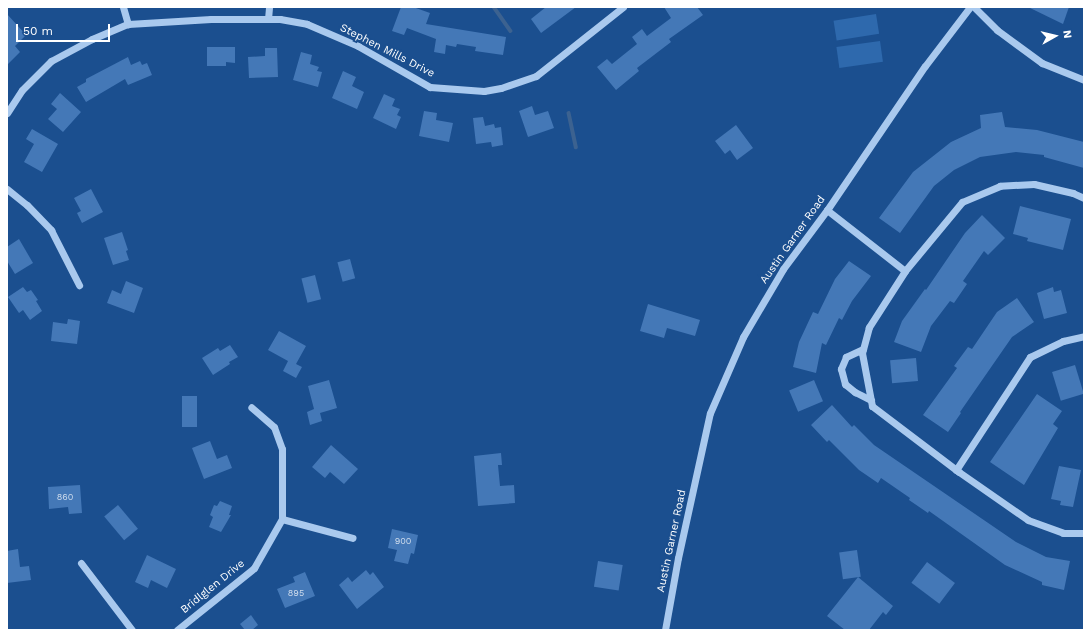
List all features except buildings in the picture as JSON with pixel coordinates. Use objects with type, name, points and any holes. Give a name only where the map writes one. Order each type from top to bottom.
[{"type":"street","points":[[123,7],[128,24]]},
{"type":"street","points":[[268,19],[269,7]]},
{"type":"street","name":"Stephen Mills Drive","points":[[7,113],[22,90],[51,60],[92,39],[128,24],[211,19],[280,19],[307,24],[358,46],[430,86],[484,91],[501,88],[536,76],[623,7]]},
{"type":"street","name":"Austin Garner Road","points":[[665,630],[678,558],[710,413],[743,337],[783,269],[827,210],[925,66],[970,7]]},
{"type":"street","points":[[974,7],[997,30],[1042,64],[1084,80]]},
{"type":"street","points":[[1084,198],[1072,193],[1034,184],[1000,186],[962,202],[905,271],[869,327],[862,353],[872,406],[956,470],[1028,520],[1063,533],[1084,533]]},
{"type":"street","points":[[7,188],[51,230],[78,285]]},
{"type":"street","points":[[827,210],[905,271]]},
{"type":"street","points":[[956,470],[1030,357],[1063,342],[1084,336]]},
{"type":"street","points":[[864,349],[846,357],[841,369],[845,384],[855,392],[871,400]]},
{"type":"street","name":"Bridlglen Drive","points":[[177,630],[254,568],[282,519],[282,449],[274,427],[251,408]]},
{"type":"street","points":[[282,519],[353,538]]},
{"type":"street","points":[[81,564],[132,630]]},
{"type":"shaded area","points":[[876,14],[879,34],[837,40],[834,21]]},
{"type":"shaded area","points":[[880,41],[883,62],[839,68],[836,47]]},
{"type":"waterway","points":[[494,7],[511,31]]},
{"type":"waterway","points":[[569,113],[576,147]]}]
